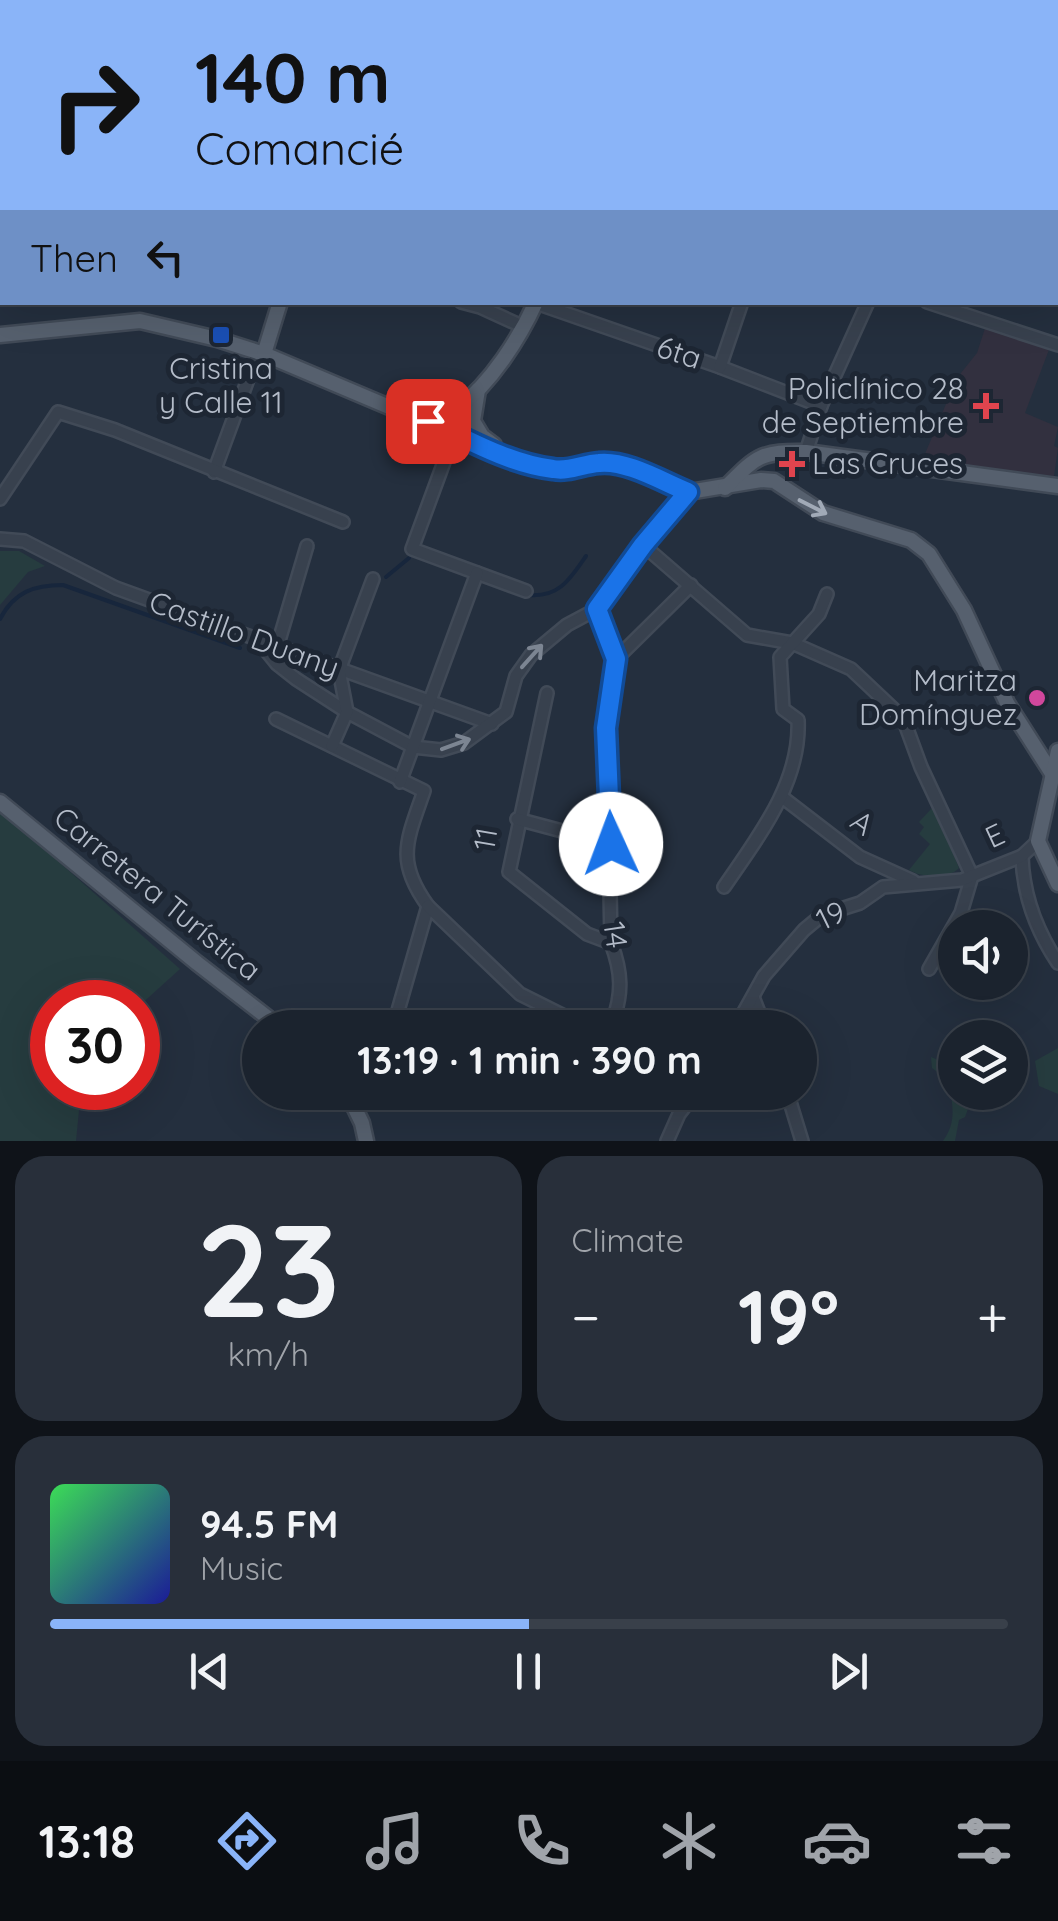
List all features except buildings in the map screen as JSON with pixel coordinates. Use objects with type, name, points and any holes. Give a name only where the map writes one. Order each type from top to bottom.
[{"type":"main road","points":[[261,353],[279,305]]},
{"type":"main road","points":[[428,421],[456,410],[479,388],[524,328],[535,305]]},
{"type":"main road","points":[[0,335],[140,321],[261,353],[510,458],[553,470],[601,462],[622,466],[688,492],[774,481],[823,513],[912,540],[928,554],[964,610],[1007,703],[1051,772]]},
{"type":"main road","points":[[479,388],[473,421],[482,436],[510,458]]},
{"type":"main road","points":[[724,488],[753,460],[771,452],[806,452],[1058,485]]},
{"type":"main road","points":[[1058,751],[1051,772],[1051,815],[1038,841],[1058,884]]},
{"type":"main road","name":"Carretera Turística","points":[[0,802],[258,1010]]},
{"type":"main road","points":[[354,1110],[366,1141]]},
{"type":"street","points":[[472,305],[524,328]]},
{"type":"street","name":"6ta","points":[[542,305],[822,406]]},
{"type":"street","points":[[720,367],[741,305]]},
{"type":"street","points":[[806,452],[867,305]]},
{"type":"street","points":[[936,305],[1058,345]]},
{"type":"street","points":[[214,472],[261,353]]},
{"type":"street","points":[[0,499],[58,412],[115,430],[343,522]]},
{"type":"street","points":[[444,462],[412,549],[475,578],[526,591]]},
{"type":"street","points":[[256,638],[277,664],[347,712],[413,747],[441,750],[464,743],[506,712],[516,676],[531,655],[567,625],[597,609],[688,492]]},
{"type":"street","name":"Castillo Duany","points":[[0,539],[24,541],[116,588],[492,724]]},
{"type":"street","points":[[643,545],[747,634],[792,644],[851,670],[902,718],[972,876],[961,913],[929,969]]},
{"type":"street","points":[[278,644],[306,546]]},
{"type":"street","points":[[400,782],[475,578]]},
{"type":"street","points":[[332,746],[347,712],[339,670],[373,579]]},
{"type":"street","points":[[616,659],[691,585]]},
{"type":"street","points":[[724,886],[782,796],[799,739],[798,720],[783,708],[780,657],[818,614],[828,594]]},
{"type":"street","name":"14","points":[[597,609],[616,659],[606,728],[611,943],[619,964],[621,998],[617,1010]]},
{"type":"street","name":"11","points":[[546,693],[509,872],[588,934],[611,943]]},
{"type":"street","points":[[276,720],[424,791],[405,845],[413,885],[428,906],[520,994],[552,1010]]},
{"type":"street","name":"A","points":[[782,796],[860,857],[917,883]]},
{"type":"street","points":[[518,820],[611,844]]},
{"type":"street","name":"E","points":[[972,876],[1022,856],[1038,841]]},
{"type":"street","points":[[1022,856],[1022,882],[1034,917],[1058,963]]},
{"type":"street","name":"19","points":[[745,1010],[764,976],[822,914],[860,903],[883,887],[972,876]]},
{"type":"street","points":[[398,1010],[428,906]]},
{"type":"street","points":[[752,997],[757,1010]]},
{"type":"street","points":[[667,1141],[683,1110]]},
{"type":"street","points":[[793,1110],[802,1141]]},
{"type":"shaded area","name":"Policlínico 28 de Septiembre","points":[[986,325],[1050,347],[1025,413],[1058,427],[1054,476],[922,461],[957,378],[977,353]]},
{"type":"green space","points":[[0,551],[19,551],[45,566],[28,572],[0,605]]},
{"type":"green space","points":[[934,806],[959,868],[949,874],[921,875],[909,870],[930,844],[919,834],[924,827],[919,822]]},
{"type":"green space","points":[[0,810],[180,969],[160,987],[160,980],[30,980],[30,1110],[79,1110],[76,1141],[0,1141]]},
{"type":"green space","points":[[1058,1048],[1058,1094],[1039,1086],[1035,1061]]},
{"type":"green space","points":[[931,1057],[938,1060],[938,1072],[932,1068]]},
{"type":"green space","points":[[952,1110],[968,1110],[959,1120],[955,1141],[943,1141],[951,1126]]},
{"type":"waterway","points":[[528,595],[556,590],[586,556]]},
{"type":"waterway","points":[[386,577],[409,558]]},
{"type":"waterway","points":[[0,619],[18,596],[63,585],[240,648]]},
{"type":"waterway","points":[[282,661],[306,668]]},
{"type":"place","name":"Cristina y Calle 11","points":[[221,335]]},
{"type":"place","name":"Policlínico 28 de Septiembre","points":[[986,406]]},
{"type":"place","name":"Las Cruces","points":[[792,464]]},
{"type":"place","name":"Maritza Domínguez","points":[[1037,698]]},
{"type":"route","points":[[428,421],[510,458],[553,470],[601,462],[622,466],[688,492],[597,609],[616,659],[606,728],[611,844]]}]
